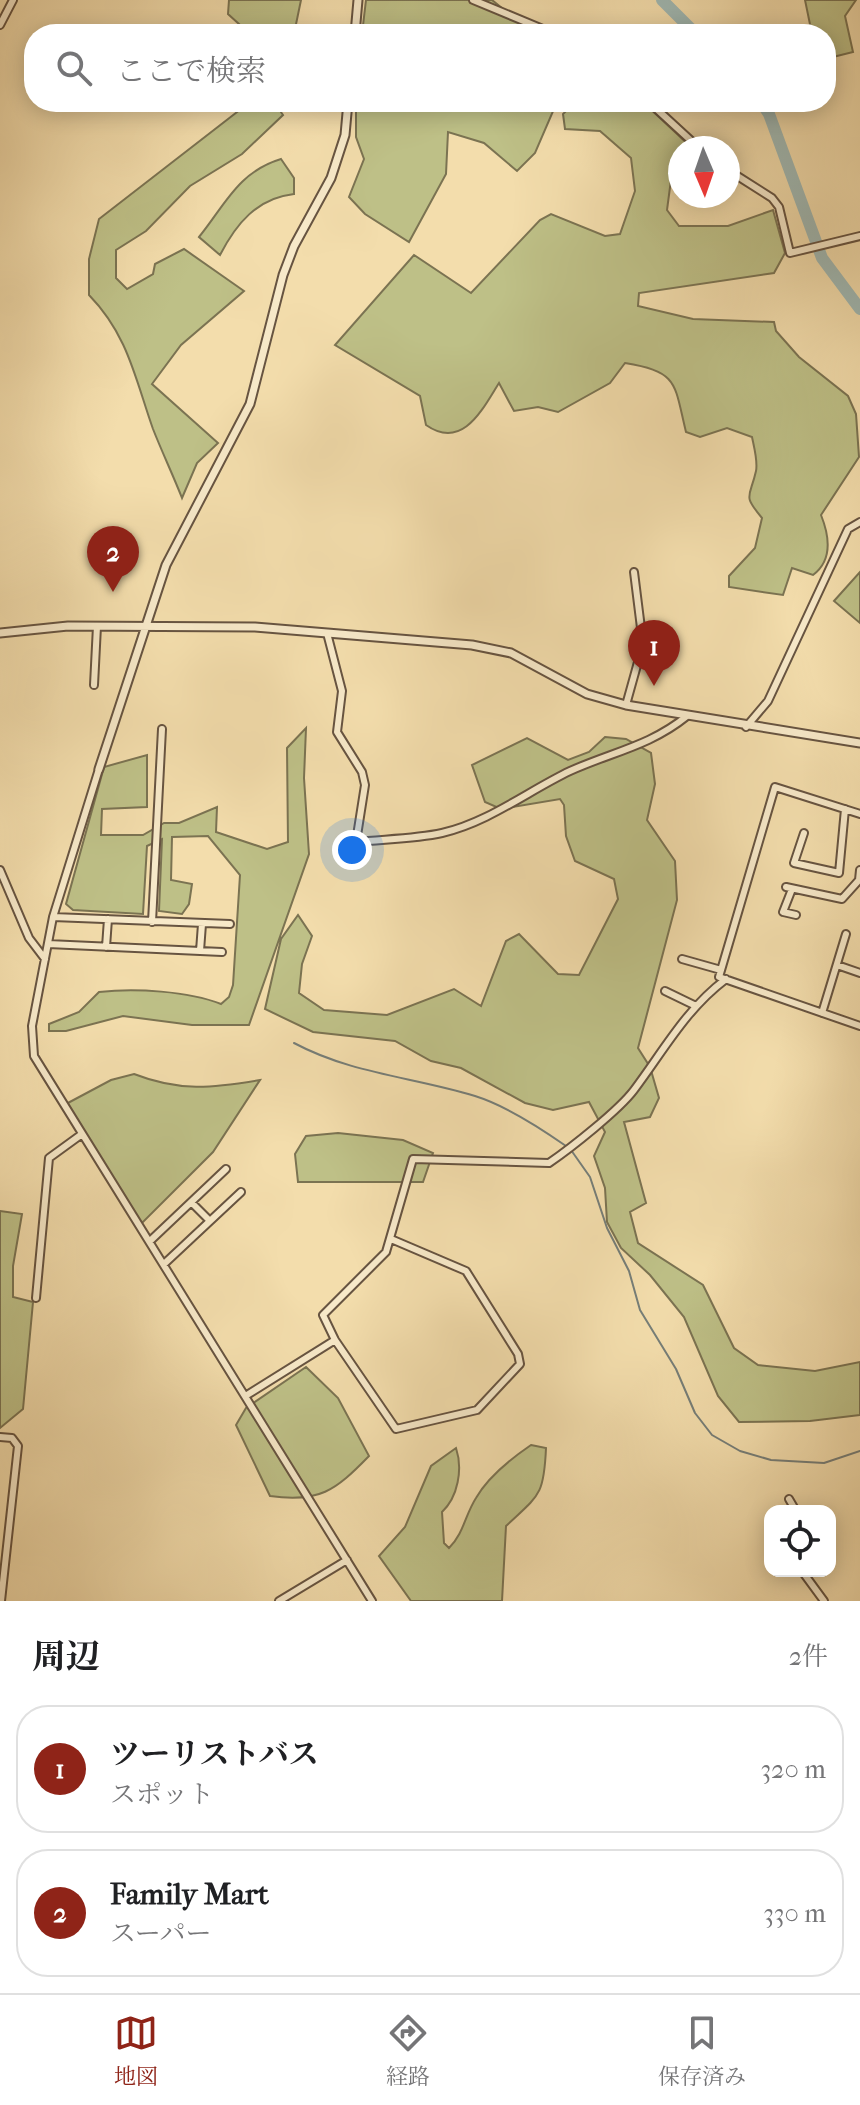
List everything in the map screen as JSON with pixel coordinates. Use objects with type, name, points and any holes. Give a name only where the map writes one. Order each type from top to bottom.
[{"type":"street","points":[[0,25],[13,0]]},
{"type":"street","points":[[356,24],[358,0]]},
{"type":"street","points":[[473,0],[531,24]]},
{"type":"street","points":[[347,112],[345,135],[331,178],[294,246],[283,275],[250,404],[166,565],[53,917],[32,1026],[32,1046],[40,1069],[247,1395],[372,1601]]},
{"type":"street","points":[[660,112],[686,136]]},
{"type":"street","points":[[740,178],[772,198],[779,207],[790,253],[860,236]]},
{"type":"street","points":[[746,727],[768,701],[848,529],[860,522]]},
{"type":"street","points":[[626,705],[643,644],[634,572]]},
{"type":"street","points":[[94,685],[97,626]]},
{"type":"street","points":[[0,633],[97,626],[255,627],[486,647],[538,666],[587,694],[626,705],[746,727],[860,743]]},
{"type":"street","points":[[327,633],[342,691],[337,732],[362,772],[365,785],[356,842],[442,833],[516,803],[568,772],[661,737],[687,716]]},
{"type":"street","points":[[152,922],[162,729]]},
{"type":"street","points":[[860,814],[775,787],[719,977],[860,1026]]},
{"type":"street","points":[[804,833],[794,863],[839,873],[845,809]]},
{"type":"street","points":[[0,870],[29,938],[45,959]]},
{"type":"street","points":[[796,915],[783,912],[789,888],[842,899],[859,880],[860,870]]},
{"type":"street","points":[[53,917],[230,924]]},
{"type":"street","points":[[106,947],[108,919]]},
{"type":"street","points":[[200,951],[202,924]]},
{"type":"street","points":[[822,1013],[846,934]]},
{"type":"street","points":[[48,944],[222,952]]},
{"type":"street","points":[[682,959],[721,970]]},
{"type":"street","points":[[837,965],[860,973]]},
{"type":"street","points":[[391,1239],[466,1271],[520,1364],[477,1410],[396,1429],[335,1340],[323,1315],[386,1252],[413,1159],[549,1163],[633,1092],[696,1006],[726,979]]},
{"type":"street","points":[[665,991],[696,1006]]},
{"type":"street","points":[[36,1298],[49,1158],[82,1134]]},
{"type":"street","points":[[150,1241],[226,1169]]},
{"type":"street","points":[[164,1264],[241,1192]]},
{"type":"street","points":[[191,1202],[210,1221]]},
{"type":"street","points":[[247,1395],[335,1340]]},
{"type":"street","points":[[0,1437],[12,1438],[18,1446],[1,1601]]},
{"type":"street","points":[[789,1499],[792,1505]]},
{"type":"street","points":[[279,1601],[347,1560]]},
{"type":"street","points":[[807,1577],[824,1601]]},
{"type":"green space","points":[[229,0],[301,0],[296,24],[239,24],[228,14]]},
{"type":"green space","points":[[366,0],[492,0],[522,24],[363,24]]},
{"type":"green space","points":[[805,0],[856,0],[845,16],[853,52],[836,56],[836,24],[810,24]]},
{"type":"green space","points":[[237,112],[281,112],[283,115],[242,154],[190,186],[146,231],[116,250],[116,278],[127,289],[153,274],[155,264],[184,249],[244,291],[181,345],[152,384],[218,443],[197,463],[182,498],[122,342],[89,295],[89,259],[99,219]]},
{"type":"green space","points":[[356,112],[553,112],[535,153],[517,171],[484,143],[448,132],[446,174],[409,242],[365,214],[349,197],[364,159],[356,137]]},
{"type":"green space","points":[[565,112],[654,112],[679,136],[668,136],[667,210],[679,226],[728,226],[773,210],[785,253],[774,273],[639,293],[638,306],[693,319],[774,322],[776,331],[799,357],[848,396],[856,414],[859,457],[821,515],[828,547],[824,562],[813,575],[792,568],[783,595],[729,587],[729,576],[755,548],[762,518],[749,496],[756,467],[752,437],[727,428],[700,437],[686,432],[676,391],[665,376],[625,363],[610,383],[558,412],[538,407],[514,411],[499,383],[470,423],[451,433],[439,432],[426,425],[420,396],[335,345],[414,255],[471,293],[540,220],[551,214],[605,236],[620,234],[635,191],[631,158],[600,131],[565,129]]},
{"type":"green space","points":[[281,159],[294,178],[294,194],[269,201],[249,214],[220,255],[199,237],[243,181]]},
{"type":"green space","points":[[860,572],[860,623],[834,601]]},
{"type":"green space","points":[[306,728],[304,778],[309,854],[249,1025],[192,1025],[123,1016],[66,1031],[49,1031],[49,1024],[79,1012],[99,992],[161,992],[221,1004],[229,997],[233,985],[240,875],[208,836],[172,837],[171,880],[192,884],[189,904],[182,914],[159,911],[162,839],[147,846],[143,914],[73,910],[66,904],[104,767],[147,755],[147,807],[102,809],[101,835],[143,835],[164,823],[179,823],[217,807],[216,832],[267,849],[288,842],[287,748]]},
{"type":"green space","points":[[605,737],[626,739],[651,753],[655,784],[647,820],[675,861],[677,900],[638,1048],[650,1067],[659,1098],[650,1117],[624,1122],[646,1203],[630,1212],[638,1243],[703,1285],[734,1348],[758,1365],[815,1371],[860,1362],[860,1415],[810,1421],[739,1422],[718,1396],[684,1317],[650,1275],[621,1248],[607,1222],[605,1188],[594,1156],[605,1132],[589,1102],[553,1110],[525,1103],[461,1068],[431,1061],[395,1041],[313,1032],[265,1009],[281,939],[298,915],[312,936],[302,964],[299,993],[324,1010],[387,1015],[454,989],[481,1006],[506,941],[519,934],[558,974],[579,975],[618,899],[614,879],[575,861],[566,836],[564,805],[560,799],[501,809],[485,802],[472,765],[527,738],[568,760],[589,752]]},
{"type":"green space","points":[[134,1074],[166,1084],[196,1087],[260,1080],[213,1152],[140,1225],[66,1104],[111,1080]]},
{"type":"green space","points":[[338,1133],[403,1140],[433,1153],[423,1182],[298,1182],[295,1154],[306,1136]]},
{"type":"green space","points":[[0,1211],[22,1214],[13,1266],[13,1297],[33,1302],[23,1409],[0,1428]]},
{"type":"green space","points":[[306,1367],[338,1398],[369,1456],[346,1478],[325,1492],[301,1498],[270,1496],[236,1425],[246,1408]]},
{"type":"green space","points":[[531,1445],[546,1448],[544,1476],[533,1500],[506,1526],[502,1601],[411,1601],[379,1556],[405,1527],[431,1466],[456,1448],[458,1482],[452,1499],[442,1512],[444,1543],[449,1548],[481,1490],[508,1462]]},
{"type":"waterway","points":[[662,0],[686,24]]},
{"type":"waterway","points":[[768,112],[822,258],[860,309]]},
{"type":"waterway","points":[[294,1043],[338,1062],[487,1100],[566,1146]]},
{"type":"waterway","points":[[571,1150],[590,1177],[607,1228],[629,1271],[640,1310],[676,1369],[695,1413],[712,1435],[740,1451],[771,1460],[824,1463],[860,1451]]},
{"type":"place","name":"Family Mart","points":[[113,592]]},
{"type":"place","name":"ツーリストバス","points":[[654,686]]}]
